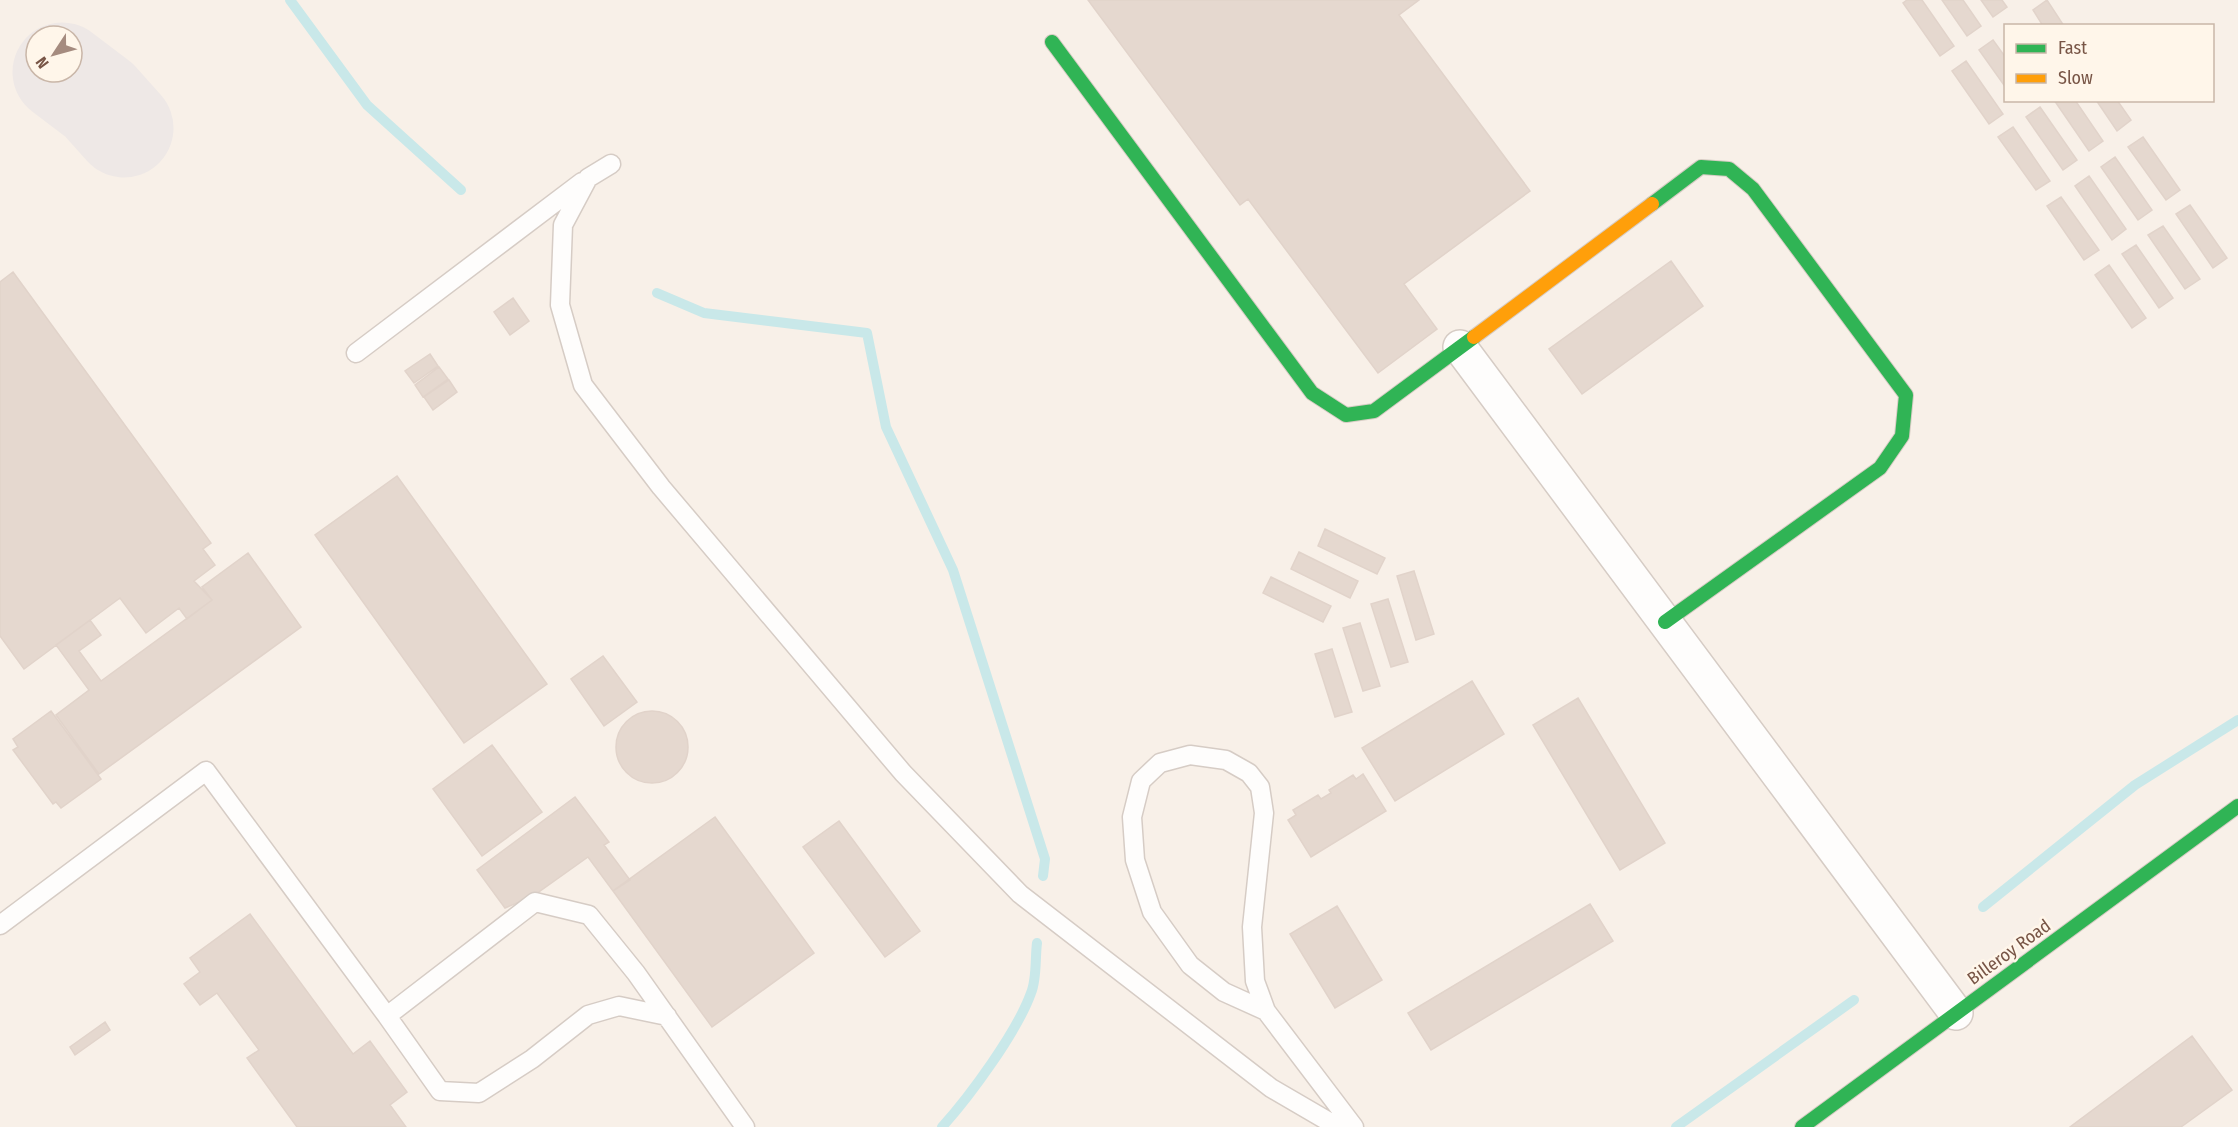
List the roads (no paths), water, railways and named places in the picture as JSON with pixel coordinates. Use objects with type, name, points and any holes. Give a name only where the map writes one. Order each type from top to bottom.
[{"type":"street","points":[[1052,42],[1312,393],[1346,415],[1374,411],[1701,167],[1729,169],[1753,189],[1906,395],[1902,436],[1880,468],[1665,622]]},
{"type":"street","points":[[1460,347],[1956,1013]]},
{"type":"street","name":"Billeroy Road","points":[[1802,1127],[2238,806]]},
{"type":"lane","points":[[356,353],[588,178],[610,164]]},
{"type":"lane","points":[[588,178],[563,225],[561,305],[583,385],[661,487],[903,773],[1020,894],[1271,1088],[1338,1127]]},
{"type":"lane","points":[[1266,1011],[1224,992],[1190,965],[1152,912],[1135,860],[1132,817],[1142,781],[1160,763],[1191,755],[1226,760],[1249,772],[1260,787],[1264,813],[1252,927],[1256,981],[1266,1011],[1354,1127]]},
{"type":"lane","points":[[0,925],[206,771],[440,1090],[479,1093],[532,1059],[588,1015],[619,1006],[667,1016]]},
{"type":"lane","points":[[387,1016],[535,902],[589,915],[636,973],[745,1127]]},
{"type":"waterway","points":[[290,0],[367,105],[461,190]]},
{"type":"waterway","points":[[657,293],[704,313],[867,333],[886,427],[953,570],[1045,859],[1043,876]]},
{"type":"waterway","points":[[1983,907],[2135,785],[2238,720]]},
{"type":"waterway","points":[[942,1127],[992,1063],[1024,1009],[1034,981],[1037,943]]},
{"type":"waterway","points":[[1676,1127],[1854,1000]]}]
